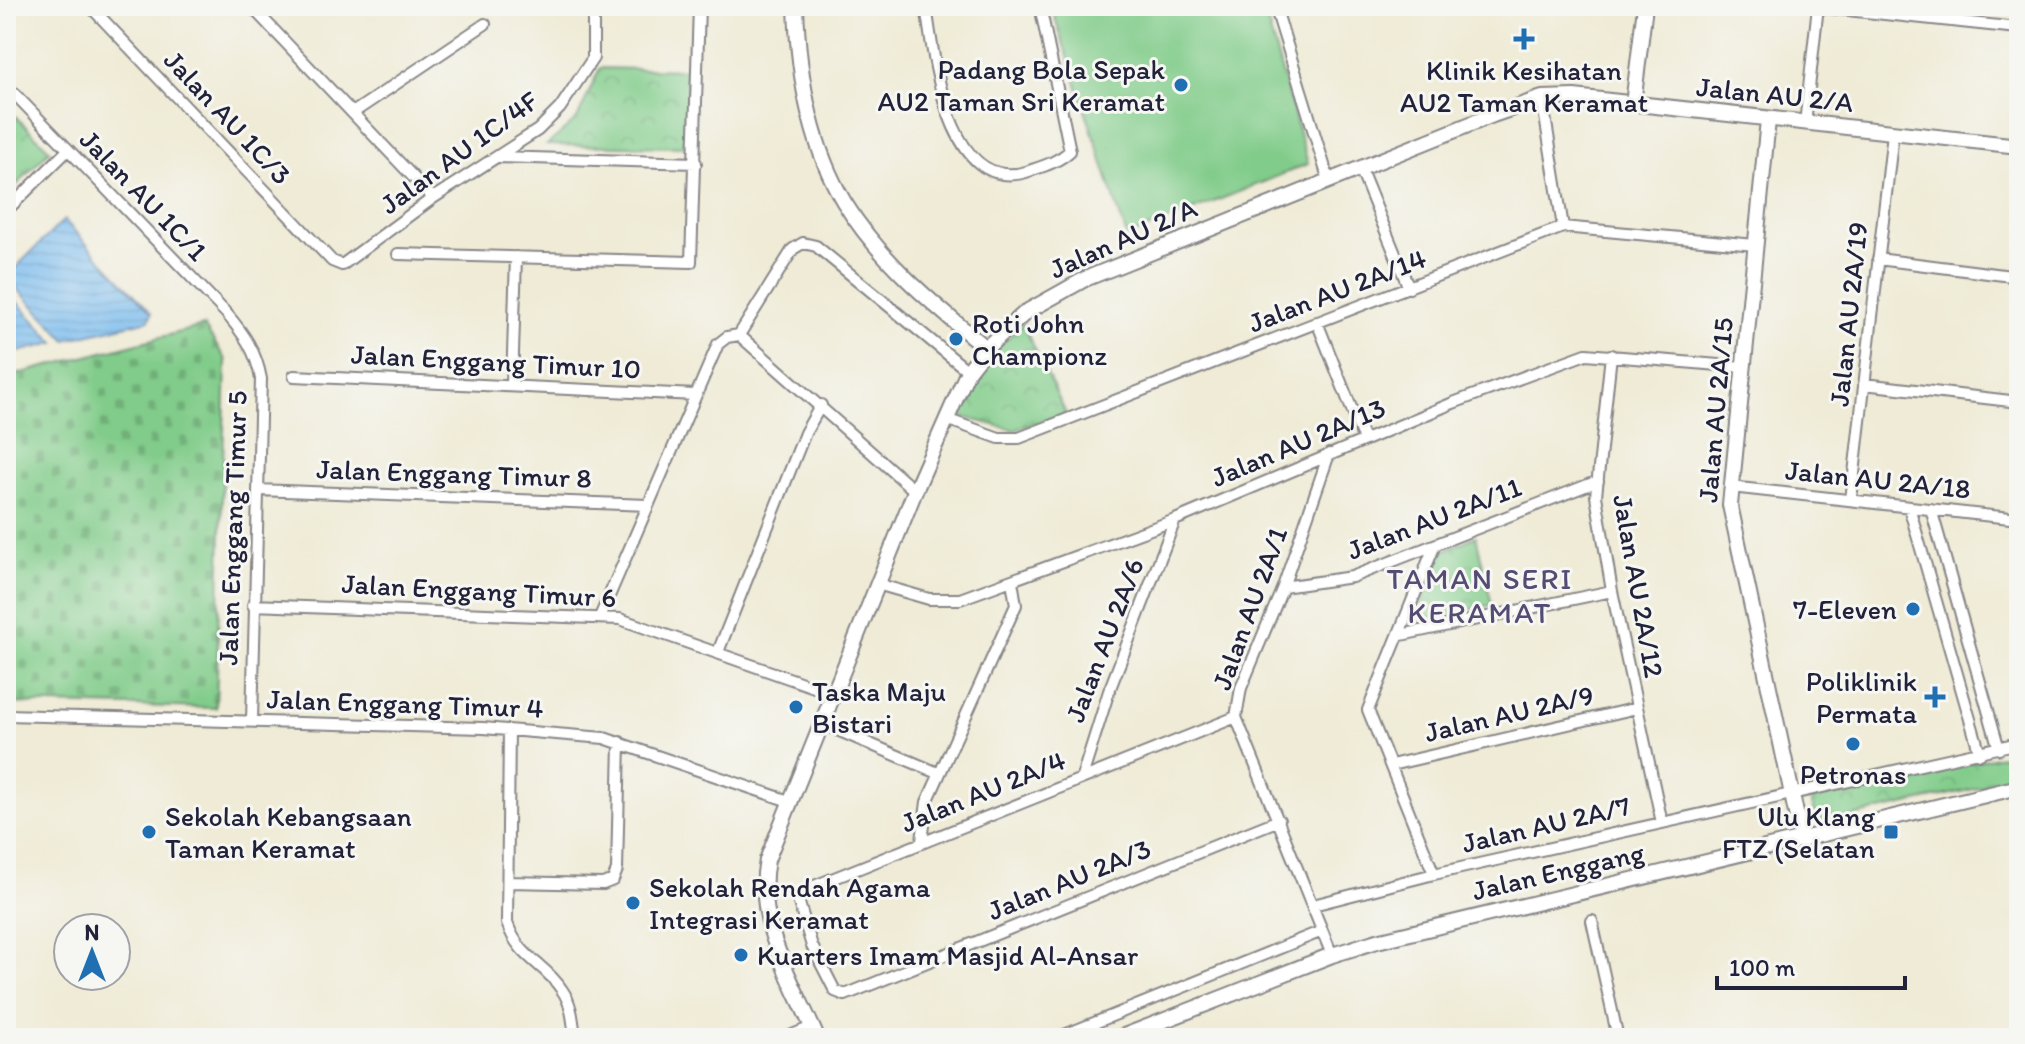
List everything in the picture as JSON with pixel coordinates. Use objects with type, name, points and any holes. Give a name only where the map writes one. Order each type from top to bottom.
[{"type":"street","name":"Jalan AU 1C/3","points":[[90,6],[332,261]]},
{"type":"street","points":[[252,6],[433,198]]},
{"type":"street","name":"Jalan AU 1C/4F","points":[[332,261],[342,265],[353,259],[433,198],[538,130],[560,108],[593,58],[593,6]]},
{"type":"street","points":[[398,254],[685,264],[694,257],[699,6]]},
{"type":"street","points":[[796,6],[798,48],[809,109],[824,159],[845,203],[899,271],[986,348]]},
{"type":"street","points":[[926,6],[942,100],[969,155],[1000,177],[1016,176],[1061,159],[1070,151],[1040,6]]},
{"type":"street","points":[[1275,6],[1329,181]]},
{"type":"street","points":[[1633,104],[1645,6]]},
{"type":"street","points":[[1805,124],[1818,7],[2018,28]]},
{"type":"street","points":[[354,112],[485,24]]},
{"type":"street","name":"Jalan AU 1C/1","points":[[6,85],[66,152],[248,338]]},
{"type":"street","name":"Jalan AU 2/A","points":[[815,1033],[769,925],[763,899],[767,860],[915,491],[968,371],[986,348],[1026,312],[1085,279],[1542,98],[1574,97],[2019,146]]},
{"type":"street","points":[[1542,98],[1563,227]]},
{"type":"street","name":"Jalan AU 2A/15","points":[[1768,120],[1731,487],[1735,535],[1802,841]]},
{"type":"street","name":"Jalan AU 2A/19","points":[[1851,500],[1893,133]]},
{"type":"street","points":[[6,211],[66,152]]},
{"type":"street","points":[[498,157],[696,163]]},
{"type":"street","points":[[1360,168],[1409,288]]},
{"type":"street","name":"Jalan AU 2A/14","points":[[946,419],[999,438],[1019,438],[1563,227],[1755,245]]},
{"type":"street","points":[[600,617],[718,344],[727,337],[739,335],[793,249],[803,243],[816,246],[968,371]]},
{"type":"street","points":[[512,385],[516,257]]},
{"type":"street","points":[[1878,259],[2019,277]]},
{"type":"street","points":[[1317,322],[1364,440]]},
{"type":"street","points":[[739,335],[915,491]]},
{"type":"street","name":"Jalan Enggang Timur 5","points":[[248,338],[261,379],[252,721]]},
{"type":"street","name":"Jalan AU 2A/13","points":[[877,584],[946,601],[1012,581],[1175,520],[1329,454],[1586,354],[1743,367]]},
{"type":"street","name":"Jalan AU 2A/12","points":[[1611,355],[1598,481],[1598,517],[1662,823]]},
{"type":"street","name":"Jalan Enggang Timur 10","points":[[294,376],[696,395]]},
{"type":"street","points":[[1864,384],[2019,402]]},
{"type":"street","points":[[718,652],[781,490],[805,433],[821,405]]},
{"type":"street","name":"Jalan AU 2A/1","points":[[1329,454],[1283,587],[1241,688],[1236,717],[1332,955]]},
{"type":"street","name":"Jalan AU 2A/11","points":[[1283,587],[1352,577],[1598,481]]},
{"type":"street","name":"Jalan AU 2A/18","points":[[1731,487],[2019,519]]},
{"type":"street","name":"Jalan Enggang Timur 8","points":[[258,490],[648,505]]},
{"type":"street","points":[[1909,507],[1980,754]]},
{"type":"street","points":[[1931,509],[1999,749]]},
{"type":"street","name":"Jalan AU 2A/6","points":[[1082,777],[1109,691],[1175,520]]},
{"type":"street","points":[[1434,547],[1401,635],[1368,710],[1434,874]]},
{"type":"street","points":[[922,841],[927,802],[938,773],[1016,605],[1012,581]]},
{"type":"street","points":[[1401,635],[1612,591]]},
{"type":"street","name":"Jalan Enggang Timur 6","points":[[253,605],[600,617],[637,623],[834,694]]},
{"type":"street","name":"Jalan AU 2A/9","points":[[1391,765],[1637,708]]},
{"type":"street","name":"Jalan Enggang Timur 4","points":[[6,715],[509,730],[620,742],[792,802]]},
{"type":"street","name":"Jalan AU 2A/4","points":[[812,946],[798,900],[807,889],[1236,717]]},
{"type":"street","points":[[823,724],[938,773]]},
{"type":"street","points":[[509,730],[507,923],[515,945],[561,987],[570,1004],[575,1038]]},
{"type":"street","points":[[508,882],[603,884],[613,880],[617,870],[620,742]]},
{"type":"street","name":"Jalan AU 2A/7","points":[[1313,905],[1434,874],[2019,743]]},
{"type":"street","name":"Jalan Enggang","points":[[1119,1038],[1332,955],[2019,787]]},
{"type":"street","name":"Jalan AU 2A/3","points":[[812,946],[835,991],[845,995],[1279,820]]},
{"type":"street","points":[[1592,921],[1618,1038]]},
{"type":"street","points":[[1057,1038],[1322,931]]},
{"type":"street","points":[[785,1038],[815,1033]]},
{"type":"green space","name":"Padang Bola Sepak AU2 Taman Sri Keramat","points":[[1051,6],[1263,6],[1308,164],[1127,237]]},
{"type":"green space","points":[[600,68],[688,70],[684,147],[547,145],[577,119]]},
{"type":"green space","points":[[6,107],[50,150],[6,196]]},
{"type":"green space","points":[[1023,324],[1066,414],[1014,430],[959,416],[980,363]]},
{"type":"green space","points":[[204,326],[226,360],[216,708],[6,703],[6,377]]},
{"type":"green space","points":[[1476,536],[1492,605],[1415,621],[1439,553]]},
{"type":"green space","points":[[2019,752],[2019,779],[1818,824],[1810,797]]},
{"type":"water","points":[[64,220],[152,313],[149,320],[66,340],[6,277]]},
{"type":"water","points":[[6,290],[55,343],[6,355]]},
{"type":"place","name":"Klinik Kesihatan AU2 Taman Keramat","points":[[1524,39]]},
{"type":"place","name":"Padang Bola Sepak AU2 Taman Sri Keramat","points":[[1181,85]]},
{"type":"place","name":"Roti John Championz","points":[[956,339]]},
{"type":"place","name":"7-Eleven","points":[[1913,609]]},
{"type":"place","name":"Poliklinik Permata","points":[[1935,697]]},
{"type":"place","name":"Taska Maju Bistari","points":[[796,707]]},
{"type":"place","name":"Petronas","points":[[1853,744]]},
{"type":"place","name":"Sekolah Kebangsaan Taman Keramat","points":[[149,832]]},
{"type":"place","name":"Ulu Klang FTZ (Selatan","points":[[1891,832]]},
{"type":"place","name":"Sekolah Rendah Agama Integrasi Keramat","points":[[633,903]]},
{"type":"place","name":"Kuarters Imam Masjid Al-Ansar","points":[[741,955]]},
{"type":"district","name":"TAMAN SERI KERAMAT","points":[[1480,595]]}]
